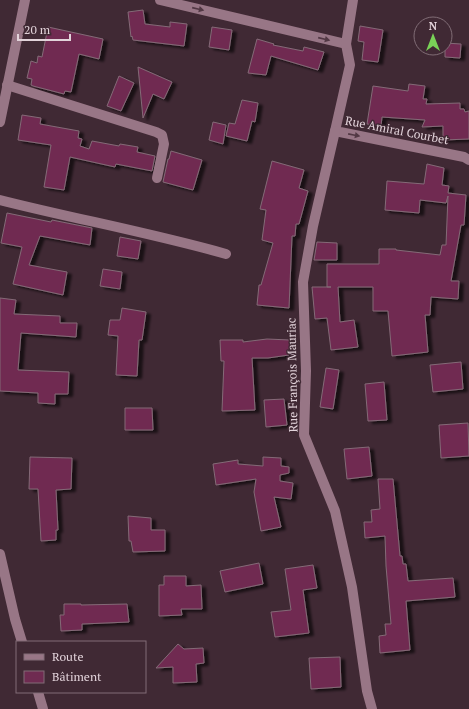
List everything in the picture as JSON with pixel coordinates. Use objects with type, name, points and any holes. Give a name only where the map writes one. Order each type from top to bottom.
[{"type":"street","points":[[1,115],[25,0]]},
{"type":"street","points":[[160,0],[346,44]]},
{"type":"street","name":"Rue Amiral Courbet","points":[[353,0],[346,44],[350,65],[335,131],[464,157],[469,160]]},
{"type":"street","points":[[7,84],[162,135],[164,144],[157,178]]},
{"type":"street","name":"Rue François Mauriac","points":[[335,131],[313,226],[303,282],[306,371],[304,435],[335,512],[352,587],[367,691],[372,709]]},
{"type":"street","points":[[0,200],[77,219],[176,240],[226,254]]},
{"type":"street","points":[[0,554],[22,641]]},
{"type":"street","points":[[38,693],[43,709]]},
{"type":"building","points":[[143,10],[145,24],[170,27],[170,22],[187,24],[184,46],[133,40],[132,36],[131,37],[128,12]]},
{"type":"building","points":[[360,26],[383,30],[378,62],[362,60],[364,42],[358,41]]},
{"type":"building","points":[[48,27],[103,39],[99,59],[79,54],[71,92],[65,91],[64,94],[33,86],[31,85],[32,79],[27,78],[31,61],[37,63],[38,56],[42,57]]},
{"type":"building","points":[[212,27],[232,30],[229,50],[209,47]]},
{"type":"building","points":[[257,39],[274,44],[273,45],[303,51],[304,47],[324,52],[318,70],[271,56],[266,75],[248,73]]},
{"type":"building","points":[[453,44],[461,44],[460,58],[445,57],[453,56]]},
{"type":"building","points":[[138,67],[172,82],[164,99],[153,94],[143,118]]},
{"type":"building","points":[[119,76],[134,83],[121,111],[107,106]]},
{"type":"building","points":[[409,84],[425,86],[423,99],[427,99],[426,104],[460,103],[460,109],[464,109],[465,112],[469,111],[469,139],[443,140],[443,126],[422,127],[425,120],[382,117],[381,126],[367,124],[373,86],[408,91]]},
{"type":"building","points":[[242,100],[258,103],[255,122],[252,121],[247,141],[226,136],[229,123],[235,124]]},
{"type":"building","points":[[22,115],[41,118],[40,124],[79,131],[78,138],[82,139],[80,146],[89,149],[92,141],[119,146],[120,144],[138,147],[137,152],[155,156],[152,171],[116,164],[115,167],[70,157],[64,190],[44,187],[51,145],[18,140]]},
{"type":"building","points":[[213,122],[226,125],[223,144],[209,140]]},
{"type":"building","points":[[171,151],[202,160],[193,190],[163,182]]},
{"type":"building","points":[[272,161],[304,170],[299,188],[308,191],[299,224],[296,224],[295,236],[292,236],[289,308],[257,305],[259,285],[261,285],[273,243],[262,240],[266,210],[260,209]]},
{"type":"building","points":[[427,164],[444,168],[442,185],[449,186],[448,193],[466,195],[464,225],[461,225],[451,281],[459,281],[458,299],[431,297],[430,315],[425,315],[428,352],[392,356],[388,311],[373,311],[373,287],[338,287],[340,322],[354,320],[358,347],[331,350],[327,318],[315,319],[312,287],[327,287],[327,264],[379,264],[379,249],[396,249],[440,255],[442,245],[446,245],[448,196],[446,203],[420,200],[419,213],[385,210],[387,181],[424,184]]},
{"type":"building","points":[[7,213],[51,222],[52,220],[92,228],[90,245],[40,236],[29,265],[67,272],[63,295],[13,284],[22,247],[1,243]]},
{"type":"building","points":[[120,237],[141,241],[138,259],[117,256]]},
{"type":"building","points":[[317,242],[337,243],[337,260],[314,260]]},
{"type":"building","points":[[103,269],[122,272],[120,289],[100,286]]},
{"type":"building","points":[[0,298],[16,300],[14,314],[60,316],[60,323],[77,323],[76,337],[21,333],[18,370],[69,372],[68,394],[55,394],[55,404],[38,403],[38,393],[0,391]]},
{"type":"building","points":[[122,308],[146,312],[142,340],[139,340],[137,376],[116,375],[118,336],[108,335],[110,320],[120,320]]},
{"type":"building","points":[[267,339],[290,340],[289,355],[268,358],[252,358],[255,410],[222,411],[224,361],[221,361],[220,340],[243,340],[243,342]]},
{"type":"building","points":[[461,362],[463,389],[433,392],[430,365]]},
{"type":"building","points":[[326,368],[339,370],[333,409],[320,407]]},
{"type":"building","points":[[384,382],[387,420],[368,421],[365,384]]},
{"type":"building","points":[[284,399],[287,425],[266,427],[264,400]]},
{"type":"building","points":[[125,408],[152,408],[153,430],[125,430]]},
{"type":"building","points":[[468,423],[469,456],[441,458],[439,425]]},
{"type":"building","points":[[369,447],[372,476],[347,479],[344,449]]},
{"type":"building","points":[[30,457],[72,458],[71,489],[56,490],[58,530],[56,530],[56,540],[41,541],[38,489],[29,489]]},
{"type":"building","points":[[263,457],[281,458],[281,466],[289,467],[289,473],[280,475],[280,481],[293,483],[291,499],[274,497],[281,527],[261,531],[254,492],[256,479],[216,485],[213,464],[238,460],[238,464],[263,466]]},
{"type":"building","points":[[378,479],[393,479],[400,556],[402,556],[403,564],[406,564],[408,581],[453,578],[455,597],[406,601],[410,650],[380,653],[379,636],[386,635],[385,624],[391,624],[385,536],[365,538],[364,522],[372,522],[371,510],[380,509]]},
{"type":"building","points":[[128,516],[151,518],[151,530],[165,530],[165,551],[133,552],[131,541],[129,541]]},
{"type":"building","points":[[259,563],[263,584],[225,592],[220,571]]},
{"type":"building","points":[[313,565],[317,588],[303,590],[309,633],[275,637],[271,612],[291,610],[285,569]]},
{"type":"building","points":[[164,576],[186,576],[186,586],[201,585],[202,609],[181,609],[182,615],[159,616],[159,585],[164,585]]},
{"type":"building","points":[[64,604],[127,604],[129,622],[82,624],[82,630],[61,631],[60,615],[64,615]]},
{"type":"building","points":[[178,644],[184,649],[203,648],[204,663],[196,664],[197,682],[173,683],[173,667],[156,668]]},
{"type":"building","points":[[340,657],[341,687],[311,689],[309,658]]}]
